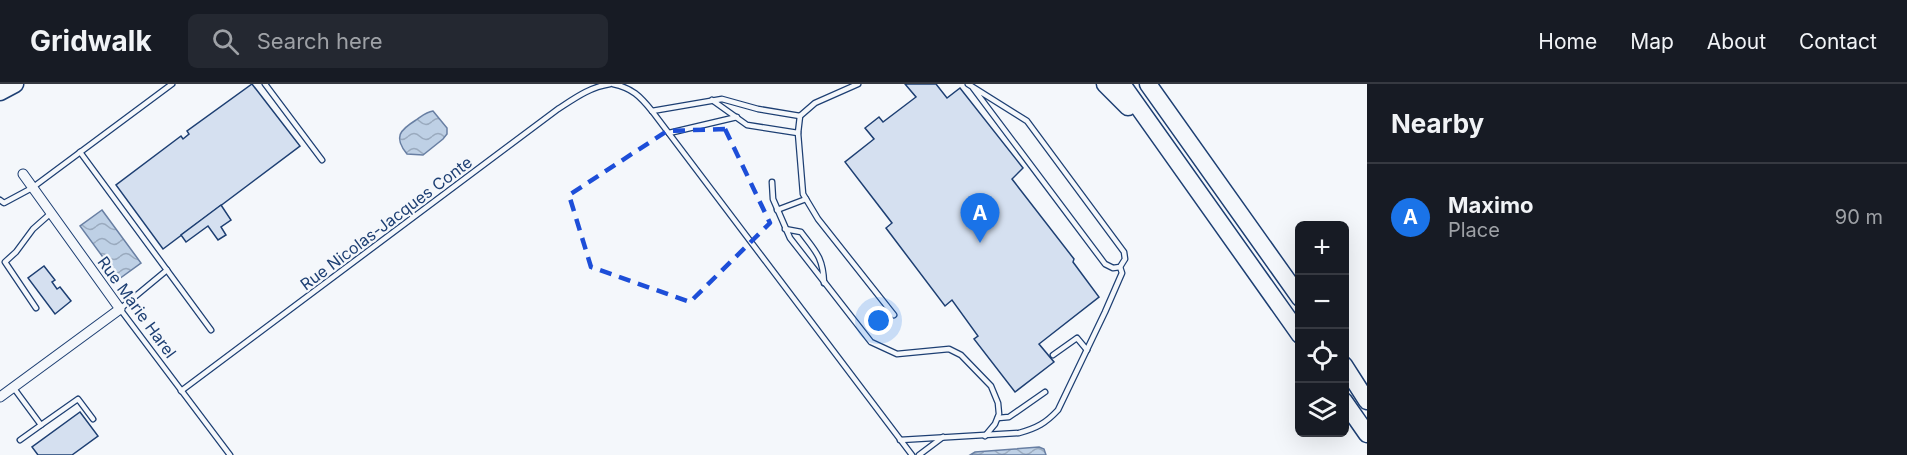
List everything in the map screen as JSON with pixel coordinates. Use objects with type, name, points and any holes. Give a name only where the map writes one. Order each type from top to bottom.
[{"type":"highway","points":[[0,92],[15,84]]},
{"type":"highway","points":[[1105,84],[1159,136]]},
{"type":"highway","points":[[1122,84],[1295,329]]},
{"type":"highway","points":[[1148,84],[1295,292]]},
{"type":"highway","points":[[1349,373],[1367,401]]},
{"type":"highway","points":[[1349,407],[1367,434]]},
{"type":"street","name":"Rue Marie Harel","points":[[23,174],[120,309]]},
{"type":"street","points":[[0,397],[120,309]]},
{"type":"lane","points":[[0,200],[4,202],[12,200],[32,188],[172,84]]},
{"type":"lane","points":[[265,84],[322,160]]},
{"type":"lane","name":"Rue Nicolas-Jacques Conte","points":[[181,391],[558,109],[584,92],[597,86],[612,84],[627,87],[637,93],[652,111],[912,455]]},
{"type":"lane","points":[[858,84],[815,103],[800,116],[798,134],[803,194],[818,219],[894,315]]},
{"type":"lane","points":[[968,84],[1027,121],[1124,252],[1125,260],[1120,267],[1113,268],[1105,264],[973,88]]},
{"type":"lane","points":[[652,111],[722,99],[758,109],[800,116]]},
{"type":"lane","points":[[712,100],[747,125],[798,134]]},
{"type":"lane","points":[[669,133],[737,117]]},
{"type":"lane","points":[[81,152],[212,330]]},
{"type":"lane","points":[[772,182],[773,199],[789,238],[871,342],[887,351],[905,354],[949,349],[961,355],[991,386],[998,403],[998,418],[985,436]]},
{"type":"lane","points":[[777,210],[806,200]]},
{"type":"lane","points":[[36,308],[5,262],[16,252],[33,229],[51,213]]},
{"type":"lane","points":[[785,229],[801,232],[819,256],[823,263],[824,285]]},
{"type":"lane","points":[[900,440],[1019,433],[1038,428],[1048,421],[1058,410],[1087,350],[1122,273],[1120,267]]},
{"type":"lane","points":[[120,309],[167,270]]},
{"type":"lane","name":"Rue Marie Harel","points":[[120,309],[230,455]]},
{"type":"lane","points":[[1053,356],[1077,338],[1087,350]]},
{"type":"lane","points":[[13,387],[41,425]]},
{"type":"lane","points":[[998,418],[1009,417],[1045,392]]},
{"type":"lane","points":[[20,440],[78,399],[93,419]]},
{"type":"lane","points":[[919,455],[943,437]]},
{"type":"highlighted area","points":[[725,129],[770,223],[690,302],[591,267],[569,195],[667,131]]},
{"type":"water","points":[[433,111],[447,128],[447,134],[423,155],[407,154],[400,143],[400,134],[424,114]]},
{"type":"water","points":[[102,210],[141,263],[119,279],[80,226]]},
{"type":"water","points":[[1039,447],[1044,449],[1046,455],[970,455],[975,452]]},
{"type":"building","points":[[252,84],[300,146],[163,249],[116,185],[181,136],[183,139],[189,134],[187,131]]},
{"type":"building","points":[[905,84],[936,84],[947,98],[960,88],[1023,168],[1012,179],[1074,259],[1073,262],[1099,297],[1039,344],[1054,362],[1015,392],[974,339],[978,336],[952,300],[945,306],[886,228],[892,223],[845,162],[874,139],[865,128],[879,117],[883,122],[916,97]]},
{"type":"building","points":[[221,205],[231,220],[221,227],[226,235],[218,240],[208,226],[186,242],[181,235]]},
{"type":"building","points":[[44,266],[55,280],[52,282],[57,289],[60,287],[71,301],[55,314],[28,278]]},
{"type":"building","points":[[80,412],[98,436],[72,455],[38,455],[32,447]]},
{"type":"place","name":"Maximo","points":[[980,243]]}]
